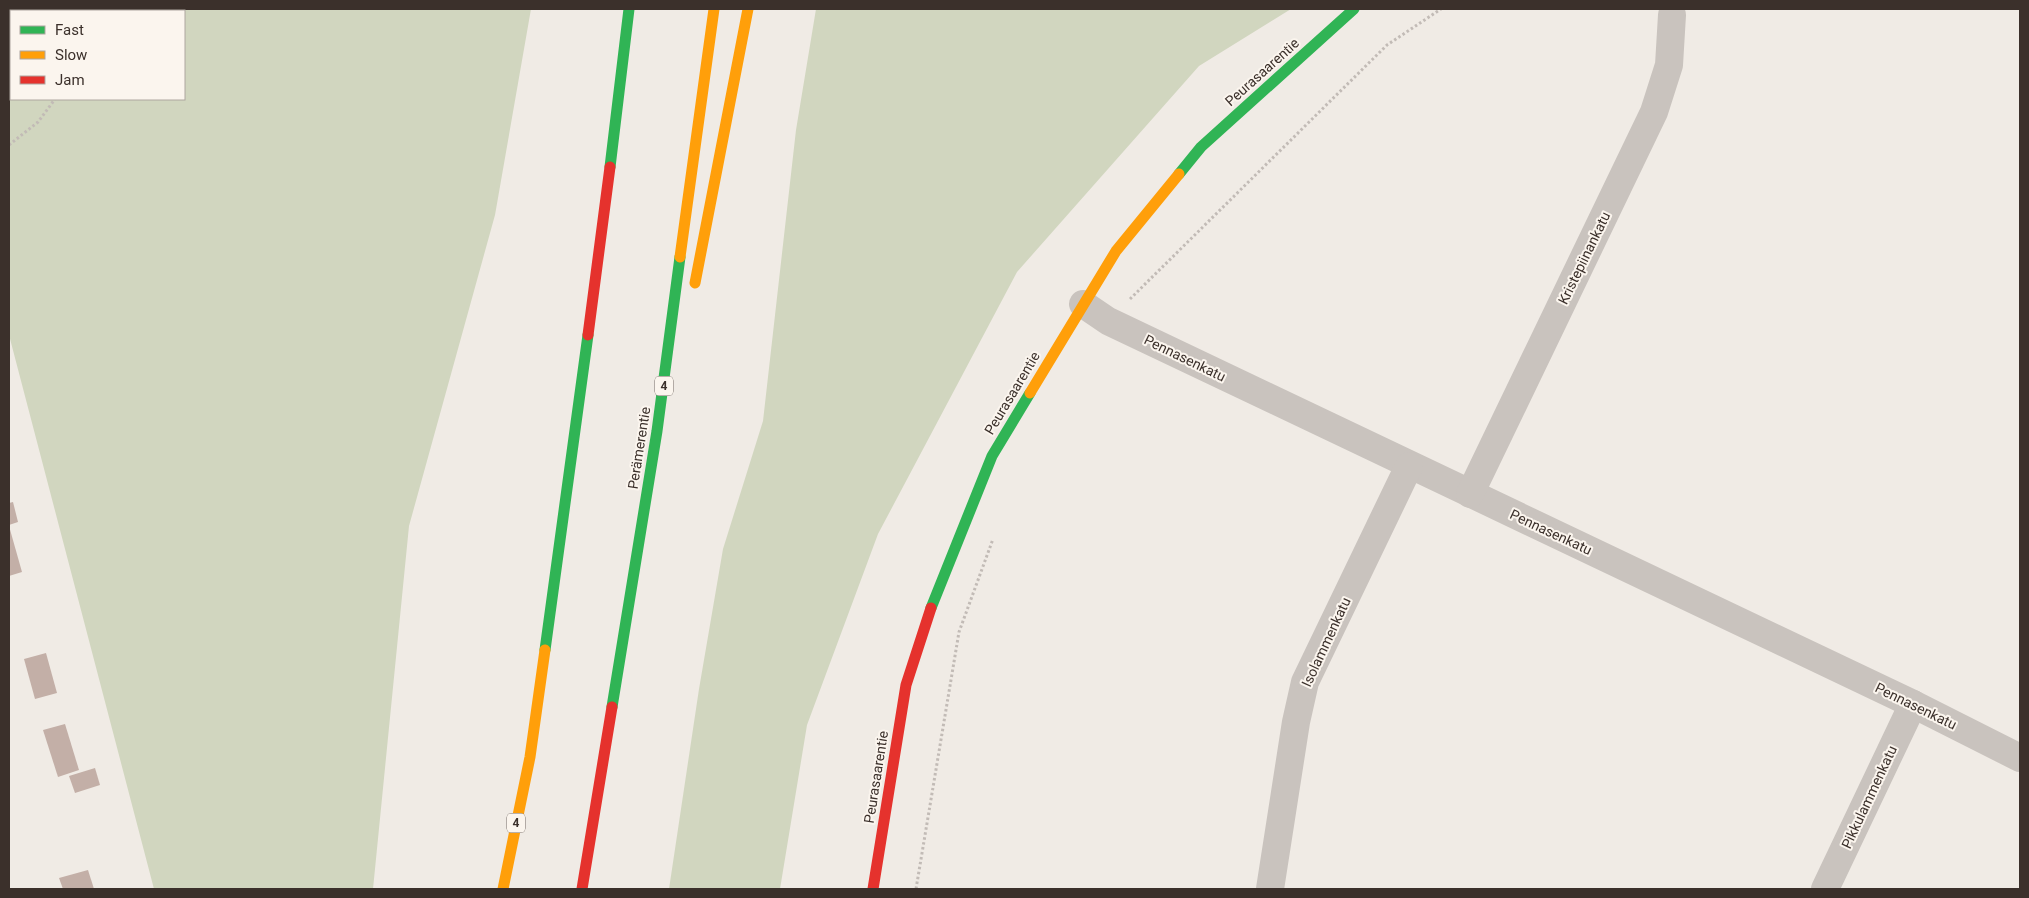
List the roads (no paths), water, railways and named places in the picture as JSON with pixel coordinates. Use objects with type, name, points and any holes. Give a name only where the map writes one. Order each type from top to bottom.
[{"type":"main road","name":"4","points":[[503,889],[531,747],[596,274],[629,9]]},
{"type":"main road","name":"Perämerentie","points":[[582,889],[657,431],[714,9]]},
{"type":"main road","points":[[693,292],[748,9]]},
{"type":"main road","name":"Peurasaarentie","points":[[873,889],[906,685],[935,597],[992,456],[1116,251],[1201,147],[1354,9]]},
{"type":"main road","points":[[603,761],[676,380]]},
{"type":"street","name":"Kristepiinankatu","points":[[1470,494],[1654,112],[1669,65],[1672,16]]},
{"type":"street","name":"Pennasenkatu","points":[[1083,304],[1108,321],[1409,466],[1913,704],[2020,758]]},
{"type":"street","name":"Isolammenkatu","points":[[1270,889],[1296,722],[1305,682],[1409,466]]},
{"type":"street","name":"Pikkulammenkatu","points":[[1825,889],[1913,704]]}]
